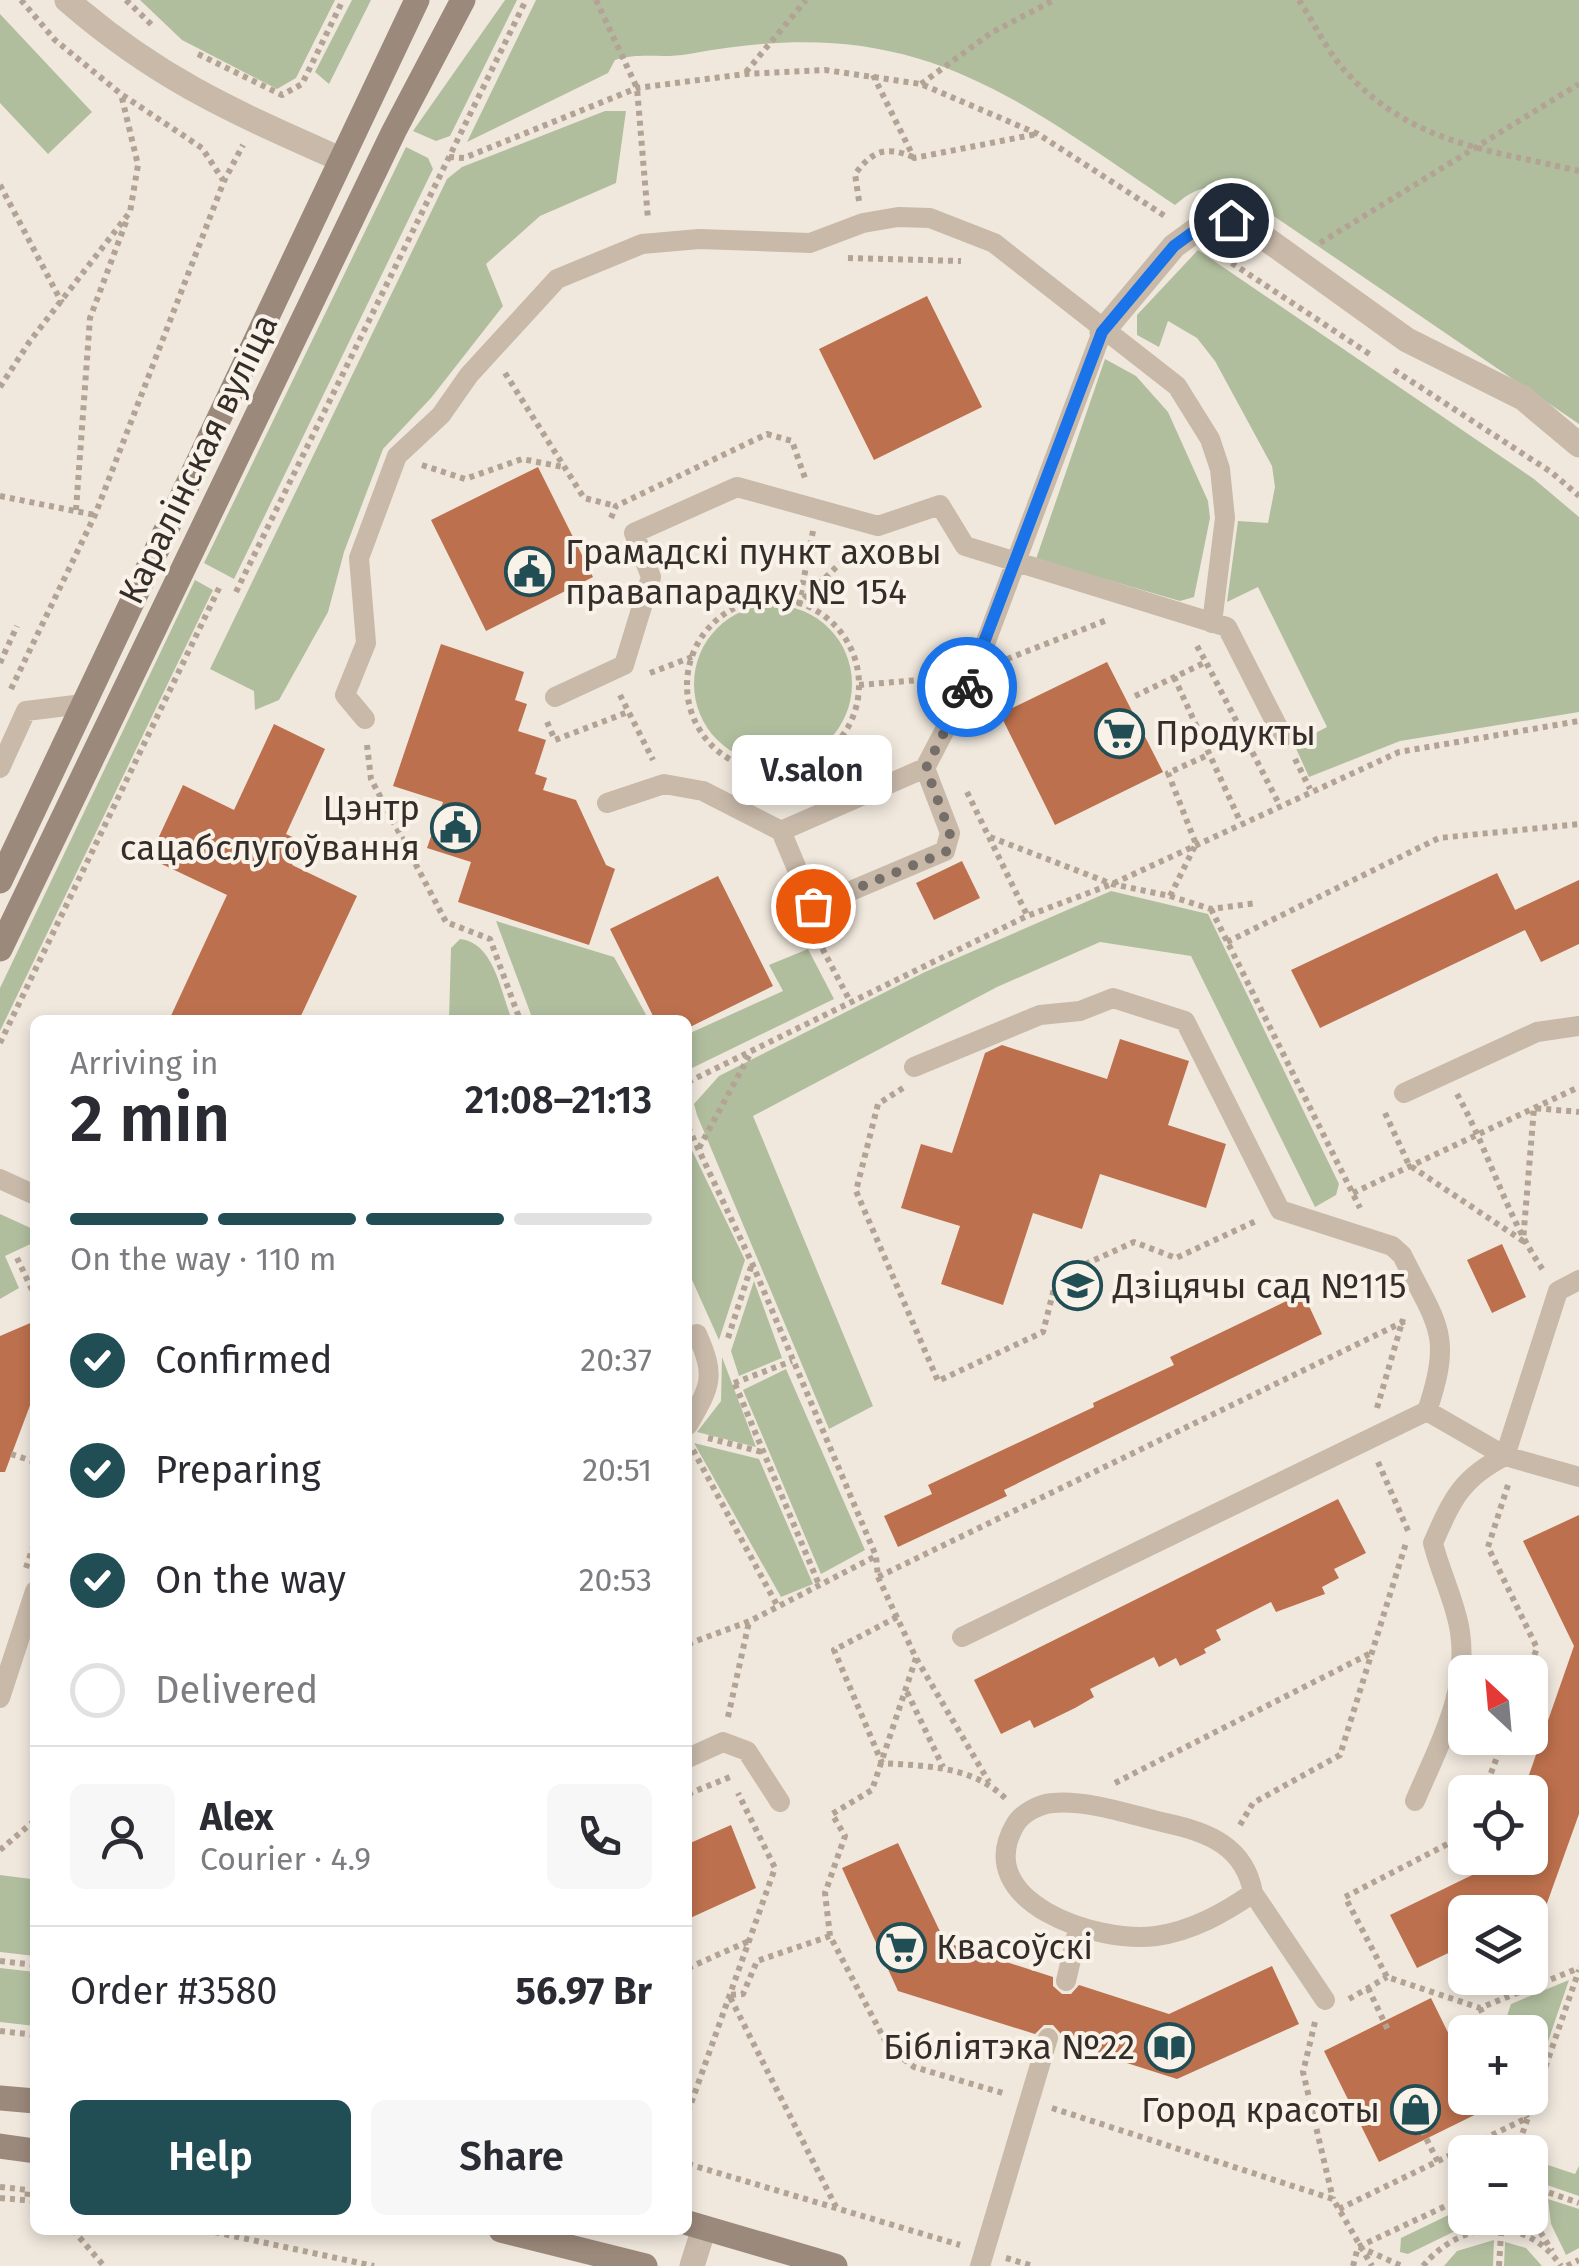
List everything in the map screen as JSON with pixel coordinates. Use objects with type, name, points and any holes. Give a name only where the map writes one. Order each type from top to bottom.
[{"type":"main road","name":"Каралінская вуліца","points":[[0,881],[417,0]]},
{"type":"main road","name":"Каралінская вуліца","points":[[0,949],[373,174],[463,0]]},
{"type":"main road","points":[[340,160],[373,174]]},
{"type":"main road","points":[[0,2098],[30,2101]]},
{"type":"main road","points":[[0,2146],[30,2150]]},
{"type":"main road","points":[[696,2225],[835,2266]]},
{"type":"main road","points":[[521,2235],[644,2266]]},
{"type":"street","points":[[67,0],[123,49],[172,80],[340,160]]},
{"type":"street","points":[[1102,332],[1174,246],[1207,222],[1231,220],[1294,258],[1408,340],[1523,398],[1579,445]]},
{"type":"street","points":[[692,2266],[696,2225]]},
{"type":"lane","points":[[365,719],[346,694],[366,643],[357,573],[397,456],[441,415],[492,350],[557,278],[642,244],[699,238],[810,243],[863,222],[898,217],[930,218],[994,242],[1102,332],[1177,386],[1210,439],[1220,470],[1226,518],[1212,623]]},
{"type":"lane","points":[[782,831],[926,768],[973,676],[1102,332]]},
{"type":"lane","points":[[556,697],[624,665],[651,577],[634,533],[737,487],[878,526],[940,505],[965,546],[1227,627],[1284,737]]},
{"type":"lane","points":[[0,768],[26,711],[83,704]]},
{"type":"lane","points":[[607,803],[664,784],[703,791],[782,831],[813,906],[946,852],[950,833],[926,768]]},
{"type":"lane","points":[[914,1067],[1040,1016],[1080,1010],[1113,998],[1185,1020],[1280,1210],[1375,1240],[1402,1255],[1440,1334],[1442,1366],[1427,1411],[962,1638]]},
{"type":"lane","points":[[1404,1093],[1537,1032],[1579,1026]]},
{"type":"lane","points":[[0,1179],[30,1193]]},
{"type":"lane","points":[[1509,1463],[1558,1291],[1579,1280]]},
{"type":"lane","points":[[692,1418],[706,1393],[712,1367],[697,1334]]},
{"type":"lane","points":[[1427,1411],[1509,1463],[1579,1477]]},
{"type":"lane","points":[[1416,1801],[1455,1715],[1460,1632],[1424,1548],[1452,1500],[1476,1471],[1509,1463]]},
{"type":"lane","points":[[0,1698],[30,1607]]},
{"type":"lane","points":[[692,1756],[722,1742],[747,1750],[780,1802]]},
{"type":"lane","points":[[1253,1893],[1218,1917],[1157,1936],[1118,1936],[1078,1929],[1022,1895],[1006,1871],[1004,1844],[1021,1815],[1050,1802],[1188,1828],[1227,1847],[1248,1866],[1253,1893],[1325,2008]]},
{"type":"lane","points":[[1066,1981],[1078,1929]]},
{"type":"lane","points":[[981,2259],[1048,2038]]},
{"type":"path","points":[[7,697],[95,515],[224,180],[202,148],[121,94],[55,40],[21,0]]},
{"type":"path","points":[[126,0],[165,38]]},
{"type":"path","points":[[196,53],[282,95],[302,84],[344,0]]},
{"type":"path","points":[[236,592],[526,0]]},
{"type":"path","points":[[596,0],[637,88],[641,169]]},
{"type":"path","points":[[744,74],[806,0]]},
{"type":"path","points":[[921,84],[992,33],[1054,0]]},
{"type":"path","points":[[1299,0],[1342,68],[1379,104],[1426,134],[1579,171]]},
{"type":"path","points":[[448,157],[464,158],[637,88],[744,74],[825,70],[921,84],[1038,134],[1159,210]]},
{"type":"path","points":[[872,74],[914,158]]},
{"type":"path","points":[[1294,258],[1579,84]]},
{"type":"path","points":[[76,510],[90,318],[130,212],[138,165],[121,94]]},
{"type":"path","points":[[856,190],[855,174],[870,154],[891,148],[914,158],[1038,134]]},
{"type":"path","points":[[0,185],[62,304]]},
{"type":"path","points":[[0,387],[30,341],[130,212]]},
{"type":"path","points":[[1156,231],[1167,216]]},
{"type":"path","points":[[840,258],[975,264]]},
{"type":"path","points":[[492,350],[584,498],[616,506]]},
{"type":"path","points":[[397,456],[465,480],[522,460],[564,467]]},
{"type":"path","points":[[0,496],[95,515]]},
{"type":"path","points":[[799,603],[816,510]]},
{"type":"path","points":[[799,603],[878,526]]},
{"type":"path","points":[[0,1043],[221,584]]},
{"type":"path","points":[[773,599],[799,603],[830,620],[852,650],[859,685],[850,721],[828,751],[784,770],[759,770],[735,764],[707,744],[690,706],[692,657],[714,625],[747,603],[773,599]]},
{"type":"path","points":[[1002,661],[1105,619],[1122,622]]},
{"type":"path","points":[[0,663],[17,626]]},
{"type":"path","points":[[1193,636],[1279,804]]},
{"type":"path","points":[[646,674],[692,657]]},
{"type":"path","points":[[1134,696],[1206,662]]},
{"type":"path","points":[[859,685],[973,676]]},
{"type":"path","points":[[1174,676],[1240,821]]},
{"type":"path","points":[[615,686],[664,784]]},
{"type":"path","points":[[365,719],[371,779],[446,922],[490,939],[518,1015]]},
{"type":"path","points":[[692,1080],[1027,916],[1112,884],[1240,821],[1399,752],[1579,720]]},
{"type":"path","points":[[1170,896],[1196,844],[1168,773],[1208,755]]},
{"type":"path","points":[[966,790],[1027,916]]},
{"type":"path","points":[[1227,942],[1439,838],[1579,824]]},
{"type":"path","points":[[988,836],[1112,884],[1211,909],[1257,903]]},
{"type":"path","points":[[813,906],[809,924],[850,1001]]},
{"type":"path","points":[[1211,909],[1375,1240]]},
{"type":"path","points":[[699,1149],[750,1054]]},
{"type":"path","points":[[914,1067],[901,1092],[878,1104],[856,1191],[938,1381],[1043,1332],[1057,1277],[1134,1242],[1176,1258],[1280,1210]]},
{"type":"path","points":[[1446,1074],[1479,1133],[1523,1241],[1558,1291]]},
{"type":"path","points":[[1354,1193],[1579,1087]]},
{"type":"path","points":[[1380,1104],[1409,1164],[1523,1241]]},
{"type":"path","points":[[1534,1108],[1579,1112]]},
{"type":"path","points":[[1523,1241],[1534,1108]]},
{"type":"path","points":[[692,1135],[752,1263],[876,1556],[878,1577],[916,1658],[989,1782],[1021,1815]]},
{"type":"path","points":[[17,1258],[30,1287]]},
{"type":"path","points":[[724,1352],[752,1263]]},
{"type":"path","points":[[1403,1318],[1410,1331]]},
{"type":"path","points":[[1403,1318],[1368,1438],[1409,1533],[1424,1548]]},
{"type":"path","points":[[878,1577],[1403,1318]]},
{"type":"path","points":[[734,1383],[792,1361]]},
{"type":"path","points":[[729,1367],[820,1586]]},
{"type":"path","points":[[706,1438],[762,1452]]},
{"type":"path","points":[[692,1447],[778,1608]]},
{"type":"path","points":[[11,1454],[30,1460]]},
{"type":"path","points":[[1509,1463],[1488,1547],[1536,1648],[1534,1655]]},
{"type":"path","points":[[1409,1533],[1424,1548]]},
{"type":"path","points":[[1227,1847],[1252,1803],[1340,1756],[1409,1533]]},
{"type":"path","points":[[692,1643],[778,1608],[876,1556]]},
{"type":"path","points":[[882,1763],[834,1650],[897,1616]]},
{"type":"path","points":[[692,2101],[775,1868],[729,1775],[722,1742],[750,1621]]},
{"type":"path","points":[[1074,1804],[1373,1652]]},
{"type":"path","points":[[832,1814],[872,1790],[916,1658]]},
{"type":"path","points":[[906,1691],[943,1768]]},
{"type":"path","points":[[882,1763],[943,1768],[989,1782]]},
{"type":"path","points":[[692,1792],[729,1775]]},
{"type":"path","points":[[0,1850],[30,1824]]},
{"type":"path","points":[[1448,1845],[1346,1897],[1387,1977],[1480,2008],[1579,1969]]},
{"type":"path","points":[[729,1995],[743,1994],[757,1961],[830,1936]]},
{"type":"path","points":[[692,1966],[750,1940]]},
{"type":"path","points":[[0,1961],[30,1964]]},
{"type":"path","points":[[1522,2135],[1579,1969]]},
{"type":"path","points":[[1333,2199],[1302,2072],[1325,2008],[1387,1977]]},
{"type":"path","points":[[1368,1988],[1388,2030]]},
{"type":"path","points":[[729,1995],[836,2208]]},
{"type":"path","points":[[1480,2008],[1483,2015]]},
{"type":"path","points":[[0,2030],[30,2034]]},
{"type":"path","points":[[1339,2210],[1527,2118]]},
{"type":"path","points":[[1422,2130],[1438,2162]]},
{"type":"path","points":[[692,2165],[836,2208],[981,2259],[1033,2266]]},
{"type":"path","points":[[0,2187],[28,2190],[30,2197]]},
{"type":"path","points":[[1548,2192],[1579,2203]]},
{"type":"path","points":[[0,2198],[30,2201]]},
{"type":"path","points":[[1352,2266],[1358,2246],[1448,2206]]},
{"type":"path","points":[[77,2235],[104,2266]]},
{"type":"path","points":[[229,2235],[374,2266]]},
{"type":"path","points":[[1423,2266],[1442,2244],[1461,2235]]},
{"type":"path","points":[[1499,2266],[1500,2235]]},
{"type":"path","points":[[1519,2235],[1533,2240],[1564,2266],[1579,2260]]},
{"type":"path","points":[[1542,2235],[1555,2257]]},
{"type":"path","points":[[1358,2246],[1402,2266]]},
{"type":"green space","points":[[140,0],[335,0],[296,78],[277,89],[182,40]]},
{"type":"green space","points":[[352,0],[371,0],[329,84],[315,72]]},
{"type":"green space","points":[[505,0],[517,0],[450,136],[436,141],[413,131]]},
{"type":"green space","points":[[536,0],[1579,0],[1579,424],[1243,195],[1224,188],[1207,188],[1191,193],[1175,205],[1003,94],[950,70],[894,52],[834,43],[766,44],[615,60],[608,73],[467,142]]},
{"type":"green space","points":[[0,14],[92,112],[48,154],[0,103]]},
{"type":"green space","points":[[605,111],[626,111],[616,183],[540,216],[486,264],[503,306],[431,398],[383,449],[344,552],[328,612],[279,700],[255,710],[254,691],[210,669],[447,179],[462,167]]},
{"type":"green space","points":[[406,147],[428,158],[433,169],[234,579],[204,563]]},
{"type":"green space","points":[[1198,250],[1534,479],[1579,517],[1579,712],[1400,741],[1309,777],[1294,744],[1327,727],[1258,587],[1227,602],[1238,521],[1268,523],[1275,487],[1272,466],[1215,361],[1197,338],[1168,321],[1159,347],[1137,335],[1137,315]]},
{"type":"green space","points":[[1105,359],[1136,376],[1168,412],[1208,501],[1210,518],[1194,597],[1180,601],[1036,559]]},
{"type":"green space","points":[[195,580],[213,590],[0,1031],[0,988]]},
{"type":"green space","points":[[773,605],[803,611],[829,628],[846,654],[852,684],[846,714],[829,740],[803,757],[773,763],[743,757],[717,740],[700,714],[694,684],[700,654],[717,628],[743,611]]},
{"type":"green space","points":[[1111,891],[1208,914],[1339,1184],[1336,1195],[1315,1207],[1191,956],[1100,942],[997,987],[753,1116],[873,1406],[829,1429],[694,1104],[719,1076],[925,972]]},
{"type":"green space","points":[[496,921],[614,957],[646,1015],[531,1015]]},
{"type":"green space","points":[[460,939],[481,949],[500,983],[510,1015],[449,1015],[451,948]]},
{"type":"green space","points":[[808,949],[834,999],[692,1068],[692,1032],[783,991],[769,965]]},
{"type":"green space","points":[[692,1150],[745,1260],[719,1340],[692,1280]]},
{"type":"green space","points":[[0,1214],[30,1228],[30,1244],[5,1256],[19,1288],[0,1299]]},
{"type":"green space","points":[[754,1281],[782,1358],[739,1376],[731,1351]]},
{"type":"green space","points":[[722,1357],[756,1447],[697,1432],[721,1401]]},
{"type":"green space","points":[[786,1369],[865,1550],[821,1574],[743,1390]]},
{"type":"green space","points":[[694,1443],[759,1459],[813,1584],[781,1597]]},
{"type":"green space","points":[[0,1875],[30,1879],[30,1955],[0,1952]]},
{"type":"green space","points":[[0,1968],[30,1971],[30,2025],[0,2022]]},
{"type":"green space","points":[[1569,1980],[1548,2041],[1548,2015],[1507,2015],[1511,2004],[1533,1995],[1548,1995],[1548,1989]]},
{"type":"green space","points":[[1548,2165],[1575,2174],[1579,2166],[1579,2196],[1548,2185]]},
{"type":"green space","points":[[1548,2199],[1579,2209],[1579,2248],[1566,2255],[1551,2224]]},
{"type":"green space","points":[[1448,2215],[1448,2235],[1408,2254],[1400,2252],[1401,2238]]},
{"type":"green space","points":[[1494,2240],[1493,2266],[1444,2266],[1457,2251]]},
{"type":"green space","points":[[1505,2242],[1526,2248],[1542,2266],[1504,2266]]},
{"type":"building","points":[[927,296],[982,407],[874,460],[819,349]]},
{"type":"building","points":[[538,467],[593,577],[486,631],[431,520]]},
{"type":"building","points":[[441,644],[524,672],[515,700],[527,704],[518,731],[546,740],[535,774],[547,778],[543,790],[576,800],[606,865],[615,869],[589,945],[458,902],[471,862],[427,848],[443,802],[393,786]]},
{"type":"building","points":[[1107,662],[1163,772],[1055,825],[1000,714]]},
{"type":"building","points":[[274,724],[325,749],[286,834],[303,842],[292,865],[357,896],[301,1015],[171,1015],[227,895],[149,858],[183,785],[234,810]]},
{"type":"building","points":[[962,861],[980,898],[934,920],[916,883]]},
{"type":"building","points":[[1497,873],[1525,930],[1320,1028],[1291,970]]},
{"type":"building","points":[[718,876],[773,986],[692,1026],[692,1015],[653,1015],[610,929]]},
{"type":"building","points":[[1579,880],[1579,944],[1541,962],[1515,910]]},
{"type":"building","points":[[1120,1039],[1189,1061],[1168,1125],[1226,1144],[1206,1208],[1100,1174],[1082,1229],[1033,1213],[1003,1305],[941,1284],[960,1226],[901,1208],[921,1144],[952,1153],[985,1053],[1002,1045],[1107,1079]]},
{"type":"building","points":[[1502,1244],[1526,1297],[1492,1313],[1467,1260]]},
{"type":"building","points":[[1303,1293],[1322,1334],[1004,1490],[1007,1496],[898,1547],[884,1516],[932,1494],[928,1485],[1094,1407],[1093,1403],[1174,1365],[1170,1357]]},
{"type":"building","points":[[30,1323],[30,1405],[5,1472],[0,1472],[0,1336]]},
{"type":"building","points":[[1338,1499],[1366,1553],[1334,1569],[1339,1578],[1322,1587],[1325,1594],[1276,1612],[1271,1602],[1216,1630],[1221,1640],[1180,1666],[1176,1658],[1159,1667],[1154,1657],[1090,1689],[1094,1697],[1075,1708],[1034,1728],[1030,1720],[1001,1734],[974,1680]]},
{"type":"building","points":[[1579,1515],[1579,1814],[1548,1900],[1548,1895],[1448,1895],[1448,1953],[1417,1968],[1390,1915],[1472,1875],[1548,1875],[1548,1775],[1529,1775],[1536,1755],[1548,1755],[1548,1720],[1574,1646],[1523,1541]]},
{"type":"building","points":[[731,1825],[756,1888],[692,1917],[692,1842]]},
{"type":"building","points":[[898,1843],[945,1942],[1053,1977],[1053,1986],[1062,1994],[1071,1994],[1079,1985],[1169,2014],[1272,1966],[1299,2024],[1177,2079],[1061,2042],[1061,2034],[1053,2025],[1044,2025],[1035,2034],[898,1991],[842,1868]]},
{"type":"building","points":[[1431,1998],[1448,2032],[1448,2115],[1474,2115],[1379,2162],[1324,2051]]},
{"type":"way so far","points":[[813,906],[946,852],[950,833],[926,768],[967,687]]},
{"type":"place","name":"Грамадскі пункт аховы правапарадку № 154","points":[[530,572]]},
{"type":"place","name":"Продукты","points":[[1120,733]]},
{"type":"place","name":"Цэнтр сацабслугоўвання","points":[[455,828]]},
{"type":"place","name":"V.salon","points":[[813,906]]},
{"type":"place","name":"Дзіцячы сад №115","points":[[1078,1286]]},
{"type":"place","name":"Квасоўскі","points":[[901,1947]]},
{"type":"place","name":"Бібліятэка №22","points":[[1170,2047]]},
{"type":"place","name":"Город красоты","points":[[1415,2110]]},
{"type":"route","points":[[967,687],[1102,332],[1174,246],[1207,222],[1231,220]]}]
